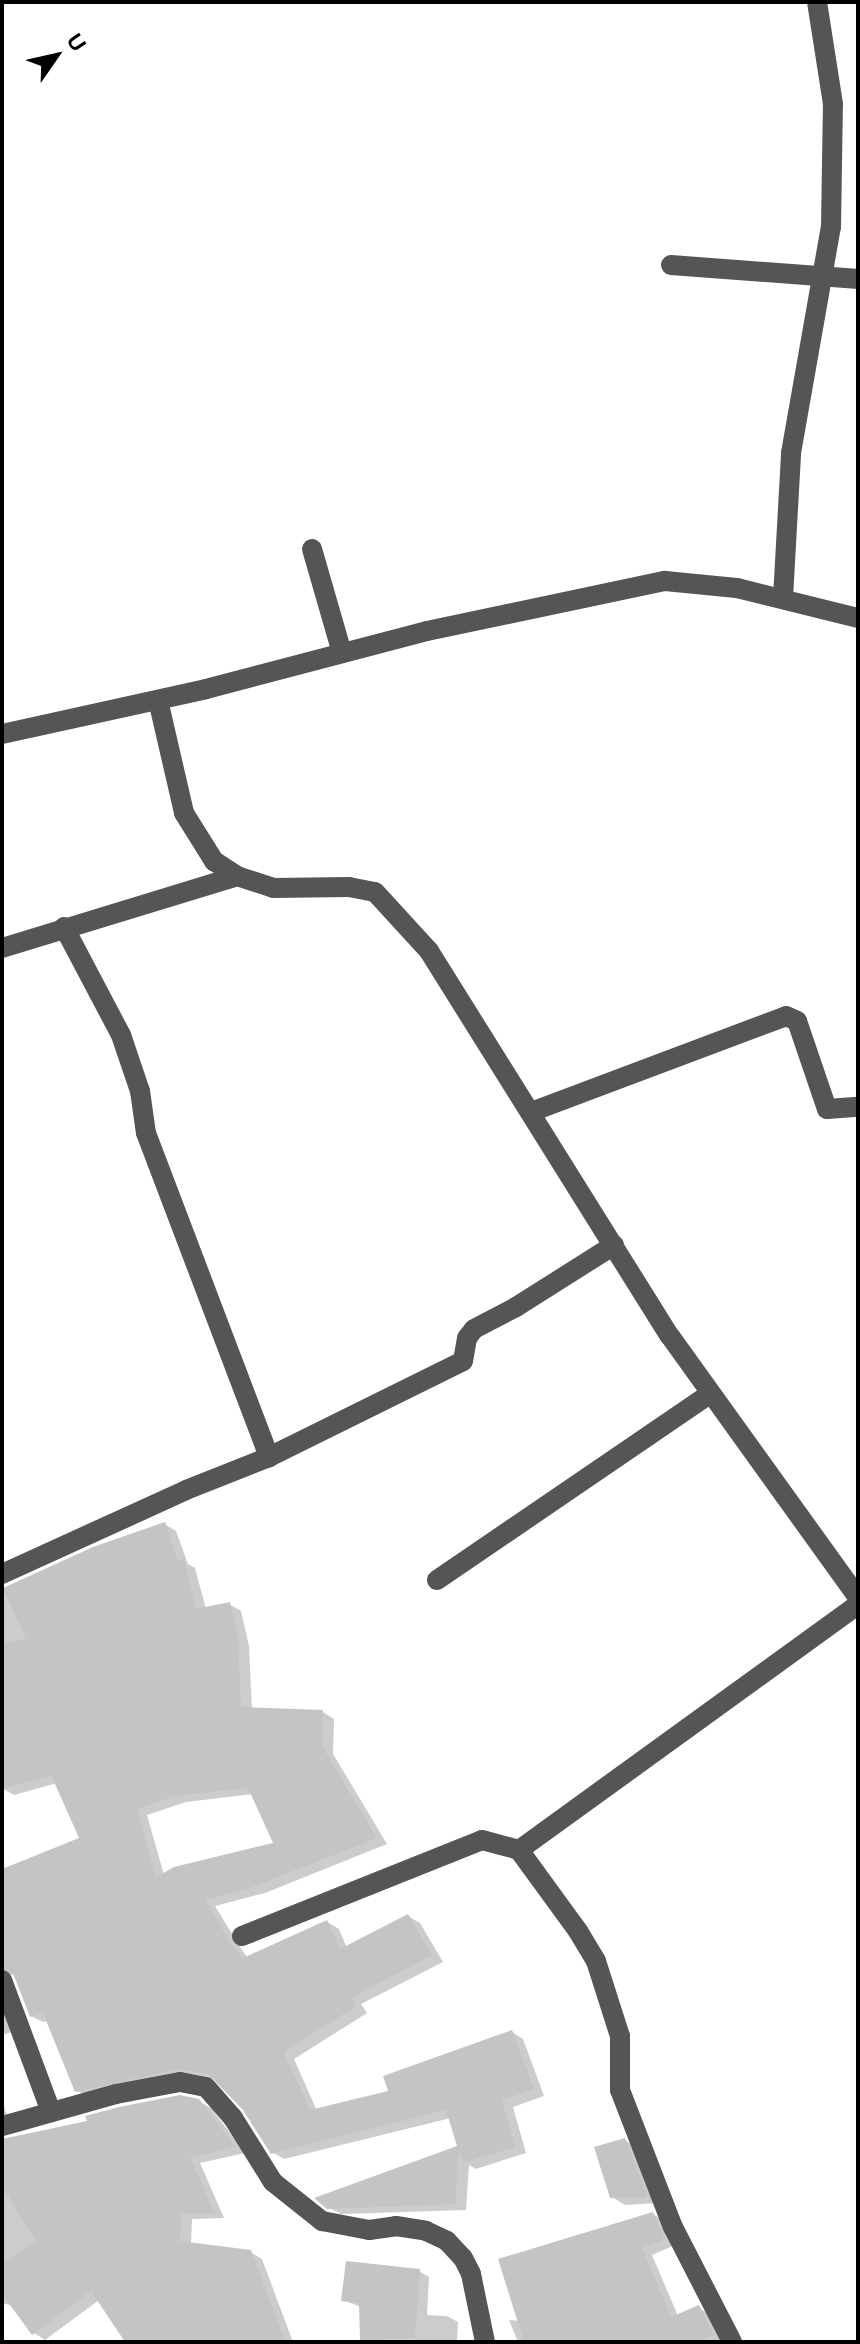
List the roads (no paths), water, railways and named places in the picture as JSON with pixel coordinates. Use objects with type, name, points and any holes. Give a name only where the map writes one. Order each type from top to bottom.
[{"type":"street","points":[[783,598],[791,453],[831,227],[833,104],[817,2]]},
{"type":"street","points":[[671,265],[858,279]]},
{"type":"street","points":[[312,549],[342,653]]},
{"type":"street","points":[[2,734],[158,700],[427,631],[665,581],[737,588],[858,618]]},
{"type":"street","points":[[158,700],[184,813],[214,861],[237,876],[273,888],[349,887],[375,892],[429,951],[710,1394],[858,1598]]},
{"type":"street","points":[[2,948],[237,876]]},
{"type":"street","points":[[64,927],[121,1035],[140,1091],[146,1133],[269,1457]]},
{"type":"street","points":[[531,1112],[786,1016],[797,1021],[827,1109],[858,1107]]},
{"type":"street","points":[[2,1574],[186,1490],[269,1457],[463,1361],[467,1338],[474,1329],[516,1307],[614,1245]]},
{"type":"street","points":[[437,1580],[710,1394]]},
{"type":"street","points":[[519,1850],[858,1605]]},
{"type":"street","points":[[242,1936],[482,1840],[519,1850],[596,1961],[620,2036],[620,2090],[673,2227],[732,2342]]},
{"type":"street","points":[[2,1980],[51,2112]]},
{"type":"street","points":[[2,2126],[116,2094],[180,2082],[206,2087],[233,2118],[273,2182],[313,2215],[350,2228],[396,2226],[426,2231],[447,2241],[463,2258],[471,2274],[485,2342]]}]
